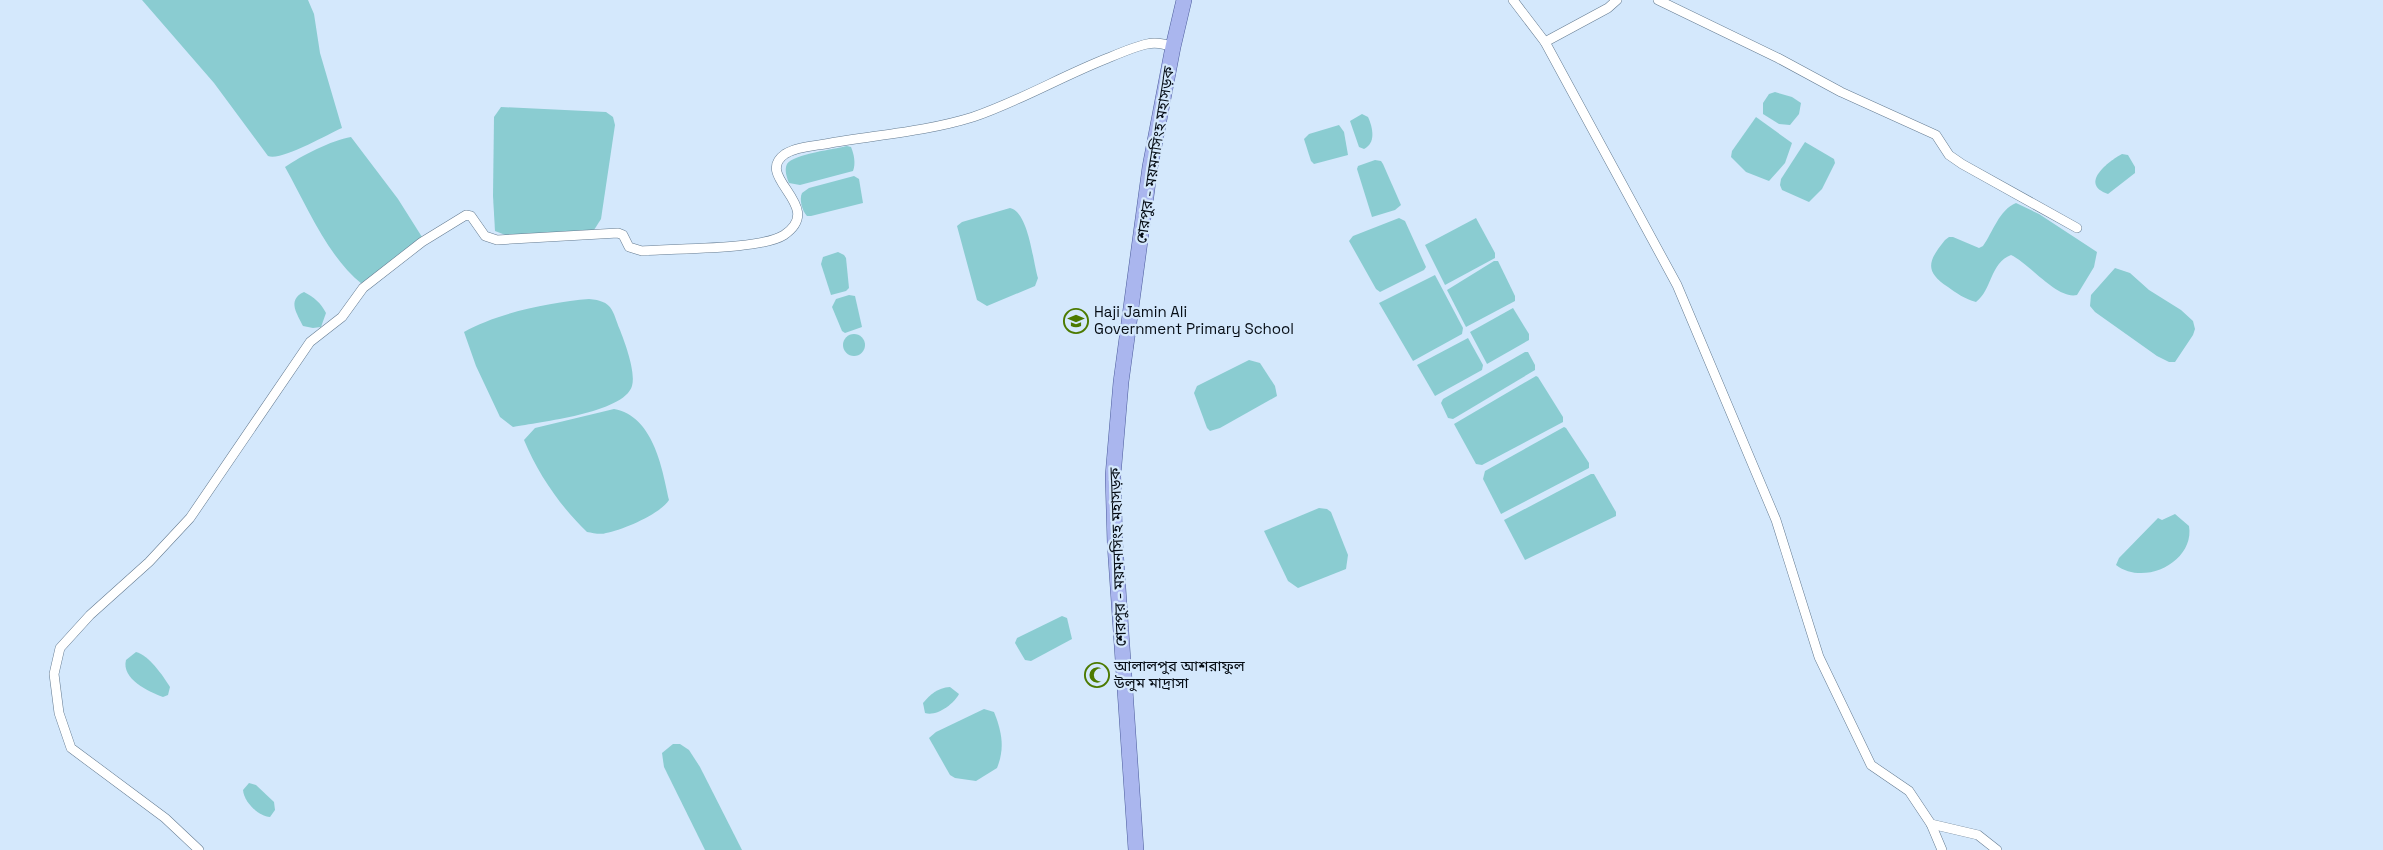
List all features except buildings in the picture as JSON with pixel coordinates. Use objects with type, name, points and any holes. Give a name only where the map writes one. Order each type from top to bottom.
[{"type":"main road","name":"শেরপুর - ময়মনসিংহ মহাসড়ক","points":[[1136,850],[1116,562],[1113,476],[1121,382],[1148,186],[1173,47],[1184,0]]},
{"type":"street","points":[[1513,0],[1545,42],[1677,285],[1776,520],[1820,657],[1872,765],[1909,791],[1931,824],[1942,850]]},
{"type":"street","points":[[1545,42],[1608,8],[1616,0]]},
{"type":"street","points":[[1658,0],[1778,58],[1840,92],[1936,135],[1949,155],[1962,164],[2077,228]]},
{"type":"street","points":[[200,850],[165,818],[70,748],[59,713],[54,674],[60,648],[90,615],[149,562],[190,518],[310,342],[342,317],[363,288],[422,242],[466,215],[470,216],[485,236],[497,240],[623,234],[629,247],[642,251],[758,243],[784,235],[794,224],[798,215],[799,210],[795,201],[780,182],[777,172],[778,163],[784,155],[794,150],[940,126],[974,116],[1020,98],[1052,82],[1148,43],[1173,47]]},
{"type":"street","points":[[1931,824],[1978,835],[1997,850]]},
{"type":"shaded area","points":[[142,0],[308,0],[314,14],[320,53],[342,128],[283,155],[268,156],[214,83]]},
{"type":"shaded area","points":[[1775,92],[1792,97],[1801,103],[1799,114],[1790,125],[1779,124],[1763,114],[1763,103],[1769,94]]},
{"type":"shaded area","points":[[501,107],[606,112],[613,117],[615,125],[601,219],[594,230],[508,236],[495,231],[493,196],[494,117]]},
{"type":"shaded area","points":[[1362,114],[1368,117],[1372,135],[1370,143],[1364,149],[1359,147],[1350,121]]},
{"type":"shaded area","points":[[1756,117],[1792,143],[1785,163],[1769,181],[1746,172],[1731,157],[1732,151]]},
{"type":"shaded area","points":[[1339,125],[1344,132],[1348,155],[1314,164],[1311,161],[1304,139],[1309,134]]},
{"type":"shaded area","points":[[351,137],[398,199],[422,237],[362,284],[350,273],[328,245],[285,167],[317,149],[335,141]]},
{"type":"shaded area","points":[[1805,142],[1834,159],[1835,163],[1822,189],[1809,202],[1782,190],[1780,185],[1781,179]]},
{"type":"shaded area","points":[[847,146],[851,147],[853,153],[853,171],[800,185],[789,183],[786,169],[787,164],[791,160]]},
{"type":"shaded area","points":[[2122,154],[2128,155],[2135,167],[2135,173],[2108,194],[2099,190],[2096,185],[2096,179],[2099,173]]},
{"type":"shaded area","points":[[1375,160],[1381,161],[1383,164],[1401,205],[1395,210],[1372,217],[1357,169],[1358,166]]},
{"type":"shaded area","points":[[854,176],[859,179],[863,203],[811,216],[805,214],[801,202],[802,193],[809,188]]},
{"type":"shaded area","points":[[2016,203],[2039,214],[2097,252],[2094,267],[2077,295],[2069,295],[2052,287],[2011,255],[1999,264],[1985,291],[1976,302],[1957,294],[1935,276],[1932,271],[1932,260],[1945,240],[1953,237],[1979,248],[1983,246],[2001,216],[2010,206]]},
{"type":"shaded area","points":[[1010,208],[1022,219],[1026,228],[1038,278],[1035,286],[987,306],[977,300],[957,226],[962,222]]},
{"type":"shaded area","points":[[1399,218],[1405,221],[1426,267],[1424,270],[1380,292],[1376,289],[1349,241],[1353,236]]},
{"type":"shaded area","points":[[1476,218],[1495,253],[1495,258],[1445,285],[1425,245]]},
{"type":"shaded area","points":[[838,252],[846,258],[849,288],[846,291],[831,295],[821,264],[823,257]]},
{"type":"shaded area","points":[[1494,261],[1498,261],[1515,296],[1515,301],[1466,327],[1447,290]]},
{"type":"shaded area","points":[[2115,268],[2130,273],[2149,290],[2181,310],[2193,321],[2195,329],[2193,335],[2175,362],[2169,362],[2157,356],[2095,312],[2090,306],[2091,295]]},
{"type":"shaded area","points":[[1435,275],[1463,328],[1462,334],[1413,361],[1379,303]]},
{"type":"shaded area","points":[[304,292],[317,301],[326,313],[321,327],[303,326],[294,303],[299,295]]},
{"type":"shaded area","points":[[849,295],[855,296],[862,327],[845,333],[842,331],[832,307],[836,299]]},
{"type":"shaded area","points":[[589,299],[607,304],[613,312],[625,342],[633,373],[632,386],[626,395],[598,410],[513,427],[500,417],[476,366],[464,332],[477,325],[508,314],[558,303]]},
{"type":"shaded area","points":[[1513,308],[1529,334],[1529,340],[1487,364],[1470,332]]},
{"type":"shaded area","points":[[854,334],[862,337],[865,345],[862,353],[854,356],[846,353],[843,345],[846,337]]},
{"type":"shaded area","points":[[1468,338],[1483,365],[1482,370],[1435,396],[1417,365]]},
{"type":"shaded area","points":[[1528,352],[1535,365],[1535,370],[1453,419],[1448,418],[1441,403],[1443,399]]},
{"type":"shaded area","points":[[1249,360],[1260,363],[1275,386],[1277,396],[1220,428],[1210,431],[1207,428],[1194,393],[1197,386]]},
{"type":"shaded area","points":[[1536,376],[1563,417],[1563,422],[1482,465],[1476,464],[1454,424]]},
{"type":"shaded area","points":[[614,409],[627,414],[647,432],[659,459],[669,500],[658,511],[631,525],[604,534],[597,534],[587,532],[568,511],[536,465],[524,440],[535,428]]},
{"type":"shaded area","points":[[1564,427],[1589,463],[1589,468],[1501,514],[1483,479],[1485,471]]},
{"type":"shaded area","points":[[1594,474],[1616,512],[1616,516],[1525,560],[1504,520]]},
{"type":"shaded area","points":[[1319,508],[1327,509],[1331,512],[1348,555],[1346,569],[1298,588],[1288,581],[1264,531]]},
{"type":"shaded area","points":[[2175,514],[2189,526],[2189,539],[2184,550],[2176,560],[2166,567],[2153,572],[2140,573],[2128,571],[2116,565],[2119,558],[2158,518],[2162,520]]},
{"type":"shaded area","points":[[1062,616],[1067,618],[1072,639],[1031,661],[1025,660],[1015,643],[1017,638]]},
{"type":"shaded area","points":[[136,652],[151,661],[160,672],[170,687],[168,695],[163,697],[157,695],[137,684],[132,679],[126,667],[126,660]]},
{"type":"shaded area","points":[[950,687],[959,694],[957,698],[944,709],[934,713],[925,713],[923,703],[938,690]]},
{"type":"shaded area","points":[[984,709],[994,712],[1001,733],[1002,747],[997,768],[976,781],[955,778],[950,775],[929,738],[936,732]]},
{"type":"shaded area","points":[[673,744],[680,744],[689,750],[700,767],[742,850],[705,850],[664,767],[662,753]]},
{"type":"shaded area","points":[[249,783],[256,785],[274,802],[275,810],[270,817],[256,811],[249,804],[243,790]]},
{"type":"place","name":"Haji Jamin Ali Government Primary School","points":[[1076,321]]},
{"type":"place","name":"আলালপুর আশরাফুল উলুম মাদ্রাসা","points":[[1097,675]]}]
